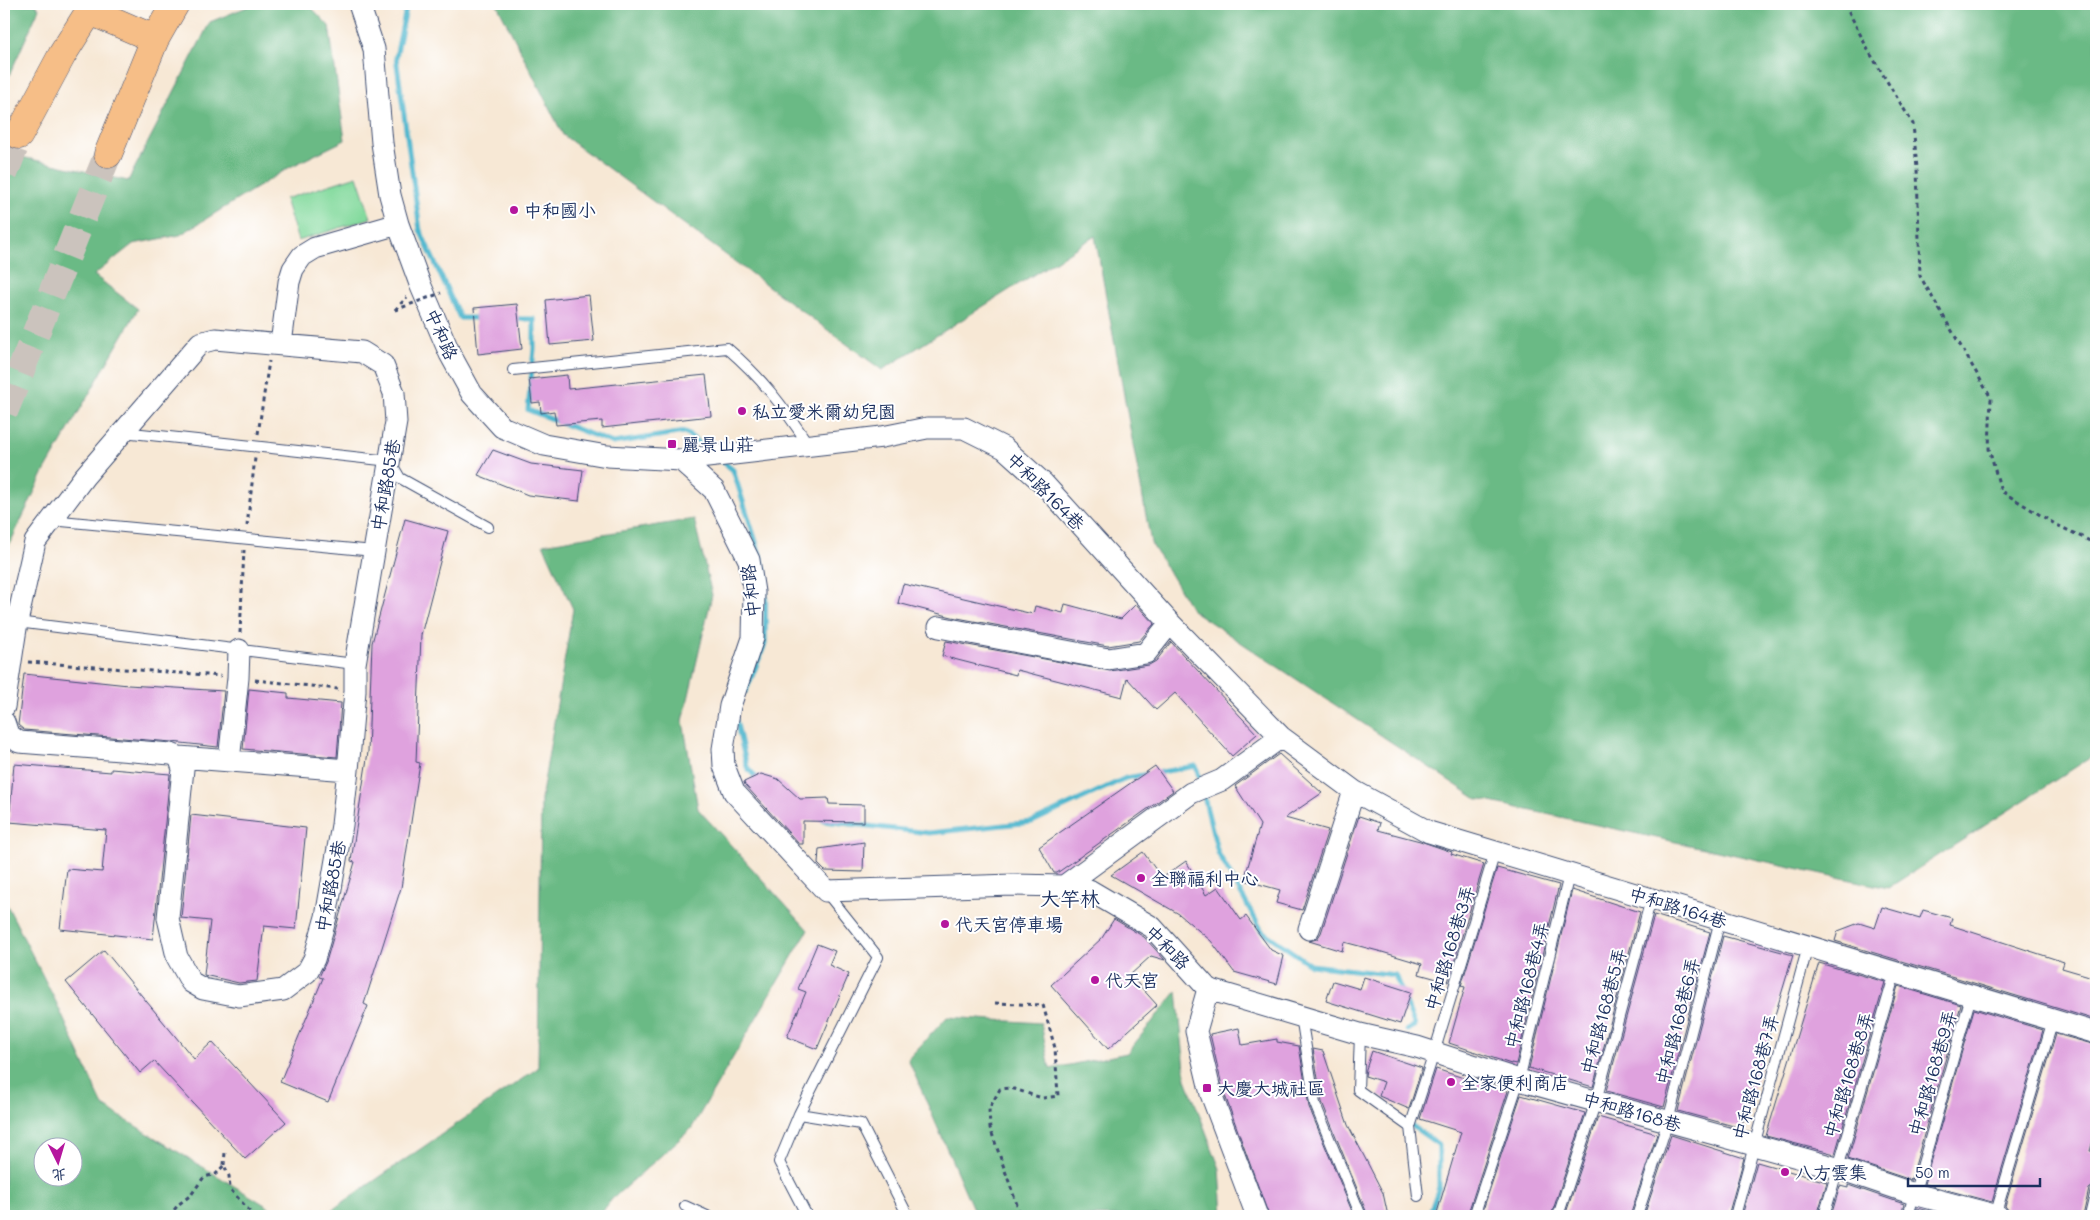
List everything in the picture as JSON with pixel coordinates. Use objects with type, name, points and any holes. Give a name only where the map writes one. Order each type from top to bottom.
[{"type":"main road","points":[[19,136],[62,55],[92,7],[155,39]]},
{"type":"main road","points":[[108,154],[155,39],[172,10]]},
{"type":"street","name":"中和路","points":[[359,4],[374,49],[382,143],[390,195],[398,224],[420,284],[450,354],[472,394],[502,427],[544,445],[607,456],[691,459],[714,490],[749,560],[754,592],[753,638],[730,706],[723,749],[724,766],[734,792],[826,891],[1013,886],[1064,886],[1089,890],[1152,927],[1208,989]]},
{"type":"street","points":[[276,344],[289,282],[293,269],[302,256],[315,248],[398,224]]},
{"type":"street","name":"中和路85巷","points":[[4,707],[17,622],[35,542],[122,432],[200,343],[215,339],[362,352],[383,365],[394,393],[396,422],[355,664],[355,691],[348,770],[326,917],[314,959],[308,972],[283,990],[238,996],[203,989],[191,982],[177,957],[168,918],[183,770],[179,757]]},
{"type":"street","name":"中和路164巷","points":[[691,459],[882,436],[927,428],[964,428],[1004,448],[1043,483],[1170,623],[1281,737],[1354,791],[1429,832],[2096,1033]]},
{"type":"street","points":[[939,627],[1108,659],[1146,653],[1170,623]]},
{"type":"street","points":[[229,761],[238,678],[239,650]]},
{"type":"street","points":[[4,722],[8,734],[19,742],[348,770]]},
{"type":"street","points":[[1064,886],[1191,793],[1222,780],[1281,737]]},
{"type":"street","points":[[1309,929],[1354,791]]},
{"type":"street","points":[[1208,989],[1196,1031],[1211,1094],[1257,1216]]},
{"type":"street","name":"中和路168巷","points":[[1208,989],[1360,1034],[1418,1047],[1519,1080],[1837,1168],[1914,1194],[1996,1216]]},
{"type":"lane","points":[[517,370],[727,348],[752,370],[780,402],[808,444]]},
{"type":"lane","points":[[122,432],[390,460],[400,478],[488,527]]},
{"type":"lane","points":[[51,520],[374,550]]},
{"type":"lane","points":[[17,622],[355,664]]},
{"type":"lane","name":"中和路168巷3弄","points":[[1410,1127],[1495,852]]},
{"type":"lane","name":"中和路168巷4弄","points":[[1474,1216],[1519,1080],[1569,875]]},
{"type":"lane","points":[[806,1216],[779,1162],[799,1114],[878,957],[826,891]]},
{"type":"lane","name":"中和路168巷5弄","points":[[1558,1216],[1596,1101],[1651,899]]},
{"type":"lane","name":"中和路168巷6弄","points":[[1637,1216],[1668,1121],[1720,920]]},
{"type":"lane","name":"中和路168巷7弄","points":[[1735,1216],[1808,946]]},
{"type":"lane","name":"中和路168巷8弄","points":[[1824,1216],[1895,973]]},
{"type":"lane","name":"中和路168巷9弄","points":[[1908,1216],[1971,996]]},
{"type":"lane","points":[[1300,1015],[1315,1104],[1361,1216]]},
{"type":"lane","points":[[1996,1216],[2053,1020]]},
{"type":"lane","points":[[1360,1034],[1358,1090],[1410,1127],[1418,1196]]},
{"type":"lane","points":[[799,1114],[861,1124],[908,1216]]},
{"type":"lane","points":[[2090,1216],[2096,1191]]},
{"type":"lane","points":[[685,1206],[707,1216]]},
{"type":"path","points":[[1845,4],[1868,50],[1913,124],[1917,168],[1920,276],[1991,398],[1989,449],[2001,491],[2055,524],[2096,544]]},
{"type":"path","points":[[395,310],[441,293]]},
{"type":"path","points":[[239,650],[245,539],[256,446],[276,344]]},
{"type":"path","points":[[10,661],[238,678],[355,691]]},
{"type":"path","points":[[995,1003],[1043,1005],[1055,1048],[1058,1096],[1042,1098],[1011,1088],[1000,1089],[989,1110],[990,1128],[1021,1216]]},
{"type":"path","points":[[225,1152],[224,1165],[229,1176],[230,1189],[254,1216]]},
{"type":"path","points":[[169,1216],[179,1204],[191,1195],[204,1177],[216,1174],[224,1165]]},
{"type":"green space","points":[[4,4],[36,4],[39,9],[4,87]]},
{"type":"green space","points":[[254,4],[308,4],[329,26],[345,140],[290,167],[180,235],[133,244],[94,275],[138,309],[43,474],[4,556],[4,153],[128,181],[210,22]]},
{"type":"green space","points":[[497,4],[2096,4],[2096,754],[1888,888],[1477,799],[1192,610],[1151,543],[1095,236],[882,370],[563,135]]},
{"type":"green space","points":[[357,176],[371,218],[298,241],[285,199]]},
{"type":"green space","points":[[694,519],[712,595],[683,721],[698,809],[808,930],[691,1129],[612,1199],[599,1216],[323,1216],[538,1068],[541,800],[573,609],[543,544]]},
{"type":"green space","points":[[4,899],[56,1002],[103,1106],[283,1216],[4,1216]]},
{"type":"green space","points":[[1177,991],[1186,1079],[1220,1169],[1223,1216],[976,1216],[908,1059],[947,1017],[1041,1023],[1050,1069],[1127,1053]]},
{"type":"building","points":[[589,295],[594,341],[550,345],[546,300]]},
{"type":"building","points":[[517,304],[522,349],[478,354],[474,308]]},
{"type":"building","points":[[567,375],[568,389],[706,375],[711,416],[602,428],[602,421],[556,425],[554,411],[541,413],[540,402],[532,403],[529,379]]},
{"type":"building","points":[[493,450],[531,464],[583,470],[579,501],[528,495],[478,475]]},
{"type":"building","points":[[405,519],[448,531],[421,635],[416,762],[420,763],[401,888],[364,1004],[368,1006],[328,1102],[280,1082],[323,978],[319,977],[326,962],[355,862],[351,861],[368,752],[372,643]]},
{"type":"building","points":[[903,584],[1033,614],[1035,606],[1063,613],[1065,604],[1121,619],[1136,604],[1154,624],[1139,641],[1108,646],[952,617],[898,603]]},
{"type":"building","points":[[946,641],[1110,671],[1149,665],[1156,661],[1171,642],[1257,734],[1232,756],[1175,693],[1156,710],[1127,678],[1122,697],[1017,670],[1016,675],[942,656]]},
{"type":"building","points":[[24,674],[128,685],[224,691],[218,747],[24,730],[18,725]]},
{"type":"building","points":[[249,689],[288,693],[288,698],[341,703],[337,757],[243,749]]},
{"type":"building","points":[[1279,754],[1322,793],[1285,818],[1328,830],[1302,910],[1276,903],[1280,890],[1244,880],[1260,825],[1235,786]]},
{"type":"building","points":[[14,764],[111,772],[111,769],[170,774],[153,939],[60,929],[67,869],[102,872],[106,830],[9,822]]},
{"type":"building","points":[[1155,766],[1173,791],[1057,873],[1054,873],[1039,847]]},
{"type":"building","points":[[761,774],[778,779],[800,799],[828,798],[829,804],[864,805],[864,822],[803,821],[803,844],[799,844],[745,785],[744,782]]},
{"type":"building","points":[[191,815],[306,828],[296,929],[264,926],[257,981],[239,983],[204,975],[210,921],[181,918]]},
{"type":"building","points":[[1359,816],[1380,823],[1378,830],[1420,841],[1452,852],[1451,854],[1484,864],[1448,982],[1419,974],[1422,964],[1382,952],[1344,942],[1342,951],[1309,941],[1317,939],[1321,933]]},
{"type":"building","points":[[864,842],[863,872],[825,871],[818,864],[819,849]]},
{"type":"building","points":[[1143,852],[1162,878],[1186,861],[1206,895],[1218,887],[1241,920],[1246,916],[1271,950],[1284,956],[1277,984],[1234,972],[1211,941],[1179,914],[1111,875]]},
{"type":"building","points":[[1497,868],[1559,885],[1516,1064],[1449,1043],[1465,987],[1461,986]]},
{"type":"building","points":[[1572,890],[1640,912],[1593,1087],[1529,1068]]},
{"type":"building","points":[[1882,907],[1920,918],[1923,910],[1952,918],[1950,925],[2064,962],[2062,968],[2096,978],[2096,1020],[1835,941],[1838,931],[1859,923],[1875,928]]},
{"type":"building","points":[[1654,915],[1710,932],[1664,1107],[1606,1091]]},
{"type":"building","name":"代天宮","points":[[1114,919],[1144,937],[1165,960],[1151,956],[1130,975],[1157,1005],[1108,1049],[1051,985],[1102,938]]},
{"type":"building","points":[[1723,936],[1793,955],[1741,1128],[1678,1111]]},
{"type":"building","points":[[817,944],[835,951],[829,965],[849,974],[817,1049],[787,1037],[806,992],[798,989]]},
{"type":"building","points":[[104,950],[194,1059],[212,1042],[286,1122],[245,1159],[154,1061],[140,1073],[66,982]]},
{"type":"building","points":[[1819,963],[1885,982],[1835,1154],[1766,1136]]},
{"type":"building","points":[[1364,977],[1411,992],[1400,1024],[1326,1001],[1333,981],[1360,989]]},
{"type":"building","points":[[1898,986],[1961,1005],[1911,1180],[1848,1159]]},
{"type":"building","points":[[1974,1009],[2043,1030],[1992,1202],[1924,1184]]},
{"type":"building","points":[[1239,1028],[1242,1045],[1277,1039],[1277,1042],[1299,1046],[1309,1107],[1354,1216],[1269,1216],[1223,1090],[1210,1034]]},
{"type":"building","points":[[2056,1034],[2096,1045],[2096,1130],[2090,1151],[2096,1152],[2096,1184],[2089,1189],[2083,1216],[2027,1216],[2009,1211],[2005,1206]]},
{"type":"building","points":[[1313,1049],[1323,1051],[1348,1125],[1383,1193],[1388,1216],[1368,1216],[1322,1102]]},
{"type":"building","points":[[1372,1051],[1422,1068],[1409,1109],[1379,1096],[1384,1082],[1365,1076]]},
{"type":"building","points":[[1436,1069],[1476,1082],[1476,1079],[1508,1091],[1467,1216],[1436,1216],[1461,1132],[1420,1119]]},
{"type":"building","points":[[1521,1095],[1585,1113],[1551,1216],[1481,1216]]},
{"type":"building","points":[[1598,1117],[1657,1134],[1630,1216],[1565,1216]]},
{"type":"building","points":[[1671,1135],[1744,1158],[1728,1216],[1644,1216]]},
{"type":"building","points":[[1757,1162],[1827,1182],[1817,1216],[1742,1216]]},
{"type":"building","points":[[1848,1185],[1904,1204],[1901,1216],[1831,1216],[1840,1186],[1848,1188]]},
{"type":"building","points":[[1917,1208],[1950,1216],[1915,1216]]},
{"type":"waterway","points":[[407,4],[396,57],[420,230],[460,318],[481,318]]},
{"type":"waterway","points":[[512,319],[534,319],[534,349],[528,410],[613,443],[685,432],[708,450]]},
{"type":"waterway","points":[[722,461],[733,470],[766,573],[765,644],[746,691]]},
{"type":"waterway","points":[[736,720],[747,767],[759,781]]},
{"type":"waterway","points":[[824,821],[929,833],[1032,822],[1126,778],[1196,766],[1201,784]]},
{"type":"waterway","points":[[1203,793],[1218,853],[1262,931],[1311,965],[1395,975],[1415,1026],[1407,1030]]},
{"type":"waterway","points":[[1411,1125],[1439,1145],[1439,1187],[1429,1216]]},
{"type":"tunnel","points":[[4,174],[19,135]]},
{"type":"tunnel","points":[[4,412],[108,154]]},
{"type":"place","name":"中和國小","points":[[514,210]]},
{"type":"place","name":"私立愛米爾幼兒園","points":[[742,411]]},
{"type":"place","name":"麗景山莊","points":[[672,444]]},
{"type":"place","name":"全聯福利中心","points":[[1141,878]]},
{"type":"place","name":"代天宮停車場","points":[[945,924]]},
{"type":"place","name":"代天宮","points":[[1095,980]]},
{"type":"place","name":"全家便利商店","points":[[1451,1082]]},
{"type":"place","name":"大慶大城社區","points":[[1207,1088]]},
{"type":"place","name":"八方雲集","points":[[1785,1172]]},
{"type":"district","name":"大竿林","points":[[1070,898]]}]
